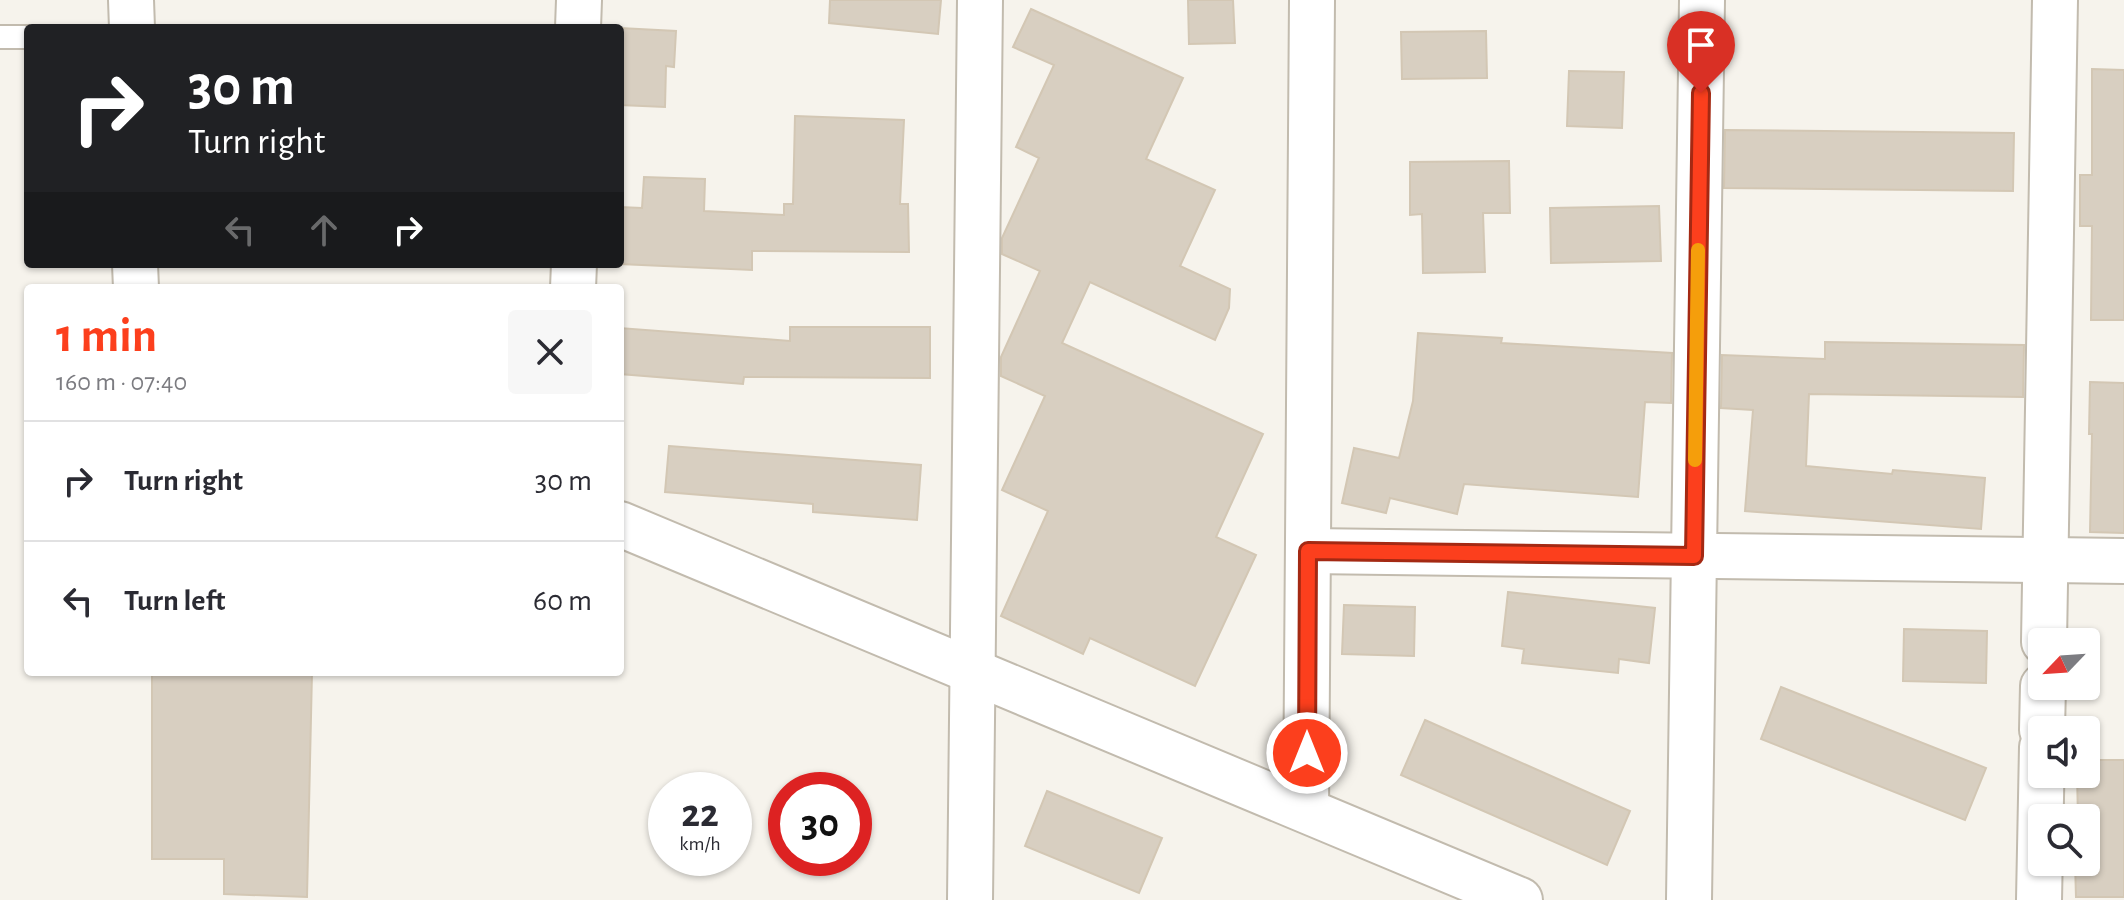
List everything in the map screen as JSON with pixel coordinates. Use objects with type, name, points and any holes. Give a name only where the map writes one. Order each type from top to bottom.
[{"type":"street","points":[[131,0],[132,24]]},
{"type":"street","points":[[578,24],[579,0]]},
{"type":"street","points":[[970,900],[980,0]]},
{"type":"street","points":[[1306,810],[1312,0]]},
{"type":"street","points":[[1689,900],[1702,0]]},
{"type":"street","points":[[2044,628],[2055,0]]},
{"type":"street","points":[[624,526],[1520,900]]},
{"type":"street","points":[[1308,551],[2124,561]]},
{"type":"street","points":[[2039,900],[2041,788]]},
{"type":"lane","points":[[0,37],[24,37]]},
{"type":"building","points":[[830,0],[941,0],[938,34],[829,23]]},
{"type":"building","points":[[1188,0],[1233,0],[1235,43],[1189,44]]},
{"type":"building","points":[[1031,9],[1183,78],[1146,159],[1215,190],[1180,266],[1230,289],[1229,308],[1215,340],[1090,282],[1062,343],[1263,434],[1216,537],[1256,555],[1195,686],[1090,638],[1083,654],[1001,616],[1048,511],[1002,490],[1045,396],[1001,376],[1001,357],[1040,271],[1002,254],[1002,238],[1039,158],[1016,147],[1054,65],[1013,47]]},
{"type":"building","points":[[624,28],[676,31],[674,67],[666,66],[665,107],[624,105]]},
{"type":"building","points":[[1486,31],[1487,78],[1402,79],[1401,32]]},
{"type":"building","points":[[2092,69],[2124,70],[2124,320],[2091,320],[2092,226],[2080,226],[2080,175],[2092,175]]},
{"type":"building","points":[[1569,71],[1624,72],[1622,128],[1567,126]]},
{"type":"building","points":[[795,116],[904,120],[900,204],[908,204],[909,252],[752,251],[752,270],[624,264],[624,207],[642,208],[644,177],[705,179],[704,211],[784,215],[784,204],[793,204]]},
{"type":"building","points":[[1725,130],[2014,133],[2013,191],[1724,188]]},
{"type":"building","points":[[1509,161],[1510,213],[1483,213],[1485,272],[1423,273],[1422,214],[1410,215],[1410,162]]},
{"type":"building","points":[[1659,206],[1661,261],[1551,263],[1550,208]]},
{"type":"building","points":[[790,327],[930,327],[930,378],[744,377],[743,384],[624,374],[624,328],[790,341]]},
{"type":"building","points":[[1418,333],[1502,338],[1501,343],[1672,353],[1671,403],[1645,402],[1638,497],[1464,484],[1457,514],[1390,498],[1386,513],[1342,503],[1354,448],[1399,458],[1413,401]]},
{"type":"building","points":[[1825,342],[2024,345],[2023,397],[1809,394],[1806,466],[1985,478],[1981,529],[1745,511],[1753,410],[1721,408],[1722,355],[1825,359]]},
{"type":"building","points":[[2090,382],[2124,383],[2124,533],[2090,532]]},
{"type":"building","points":[[669,446],[921,465],[917,520],[813,512],[813,504],[665,492]]},
{"type":"building","points":[[1508,592],[1655,608],[1649,663],[1619,659],[1618,673],[1522,663],[1524,649],[1502,646]]},
{"type":"building","points":[[1344,605],[1415,607],[1414,656],[1342,654]]},
{"type":"building","points":[[1904,629],[1987,631],[1986,683],[1903,681]]},
{"type":"building","points":[[152,676],[312,676],[307,897],[224,894],[224,859],[152,859]]},
{"type":"building","points":[[1781,687],[1986,768],[1965,820],[1761,739]]},
{"type":"building","points":[[1425,720],[1630,811],[1607,865],[1401,775]]},
{"type":"building","points":[[2100,760],[2124,760],[2124,897],[2076,897],[2075,876],[2100,876],[2100,804],[2078,804],[2077,788],[2100,788]]},
{"type":"building","points":[[1047,791],[1162,838],[1139,893],[1025,846]]},
{"type":"slow traffic","points":[[1695,460],[1698,250]]},
{"type":"route","points":[[1307,753],[1308,551],[1694,556],[1701,93]]}]
